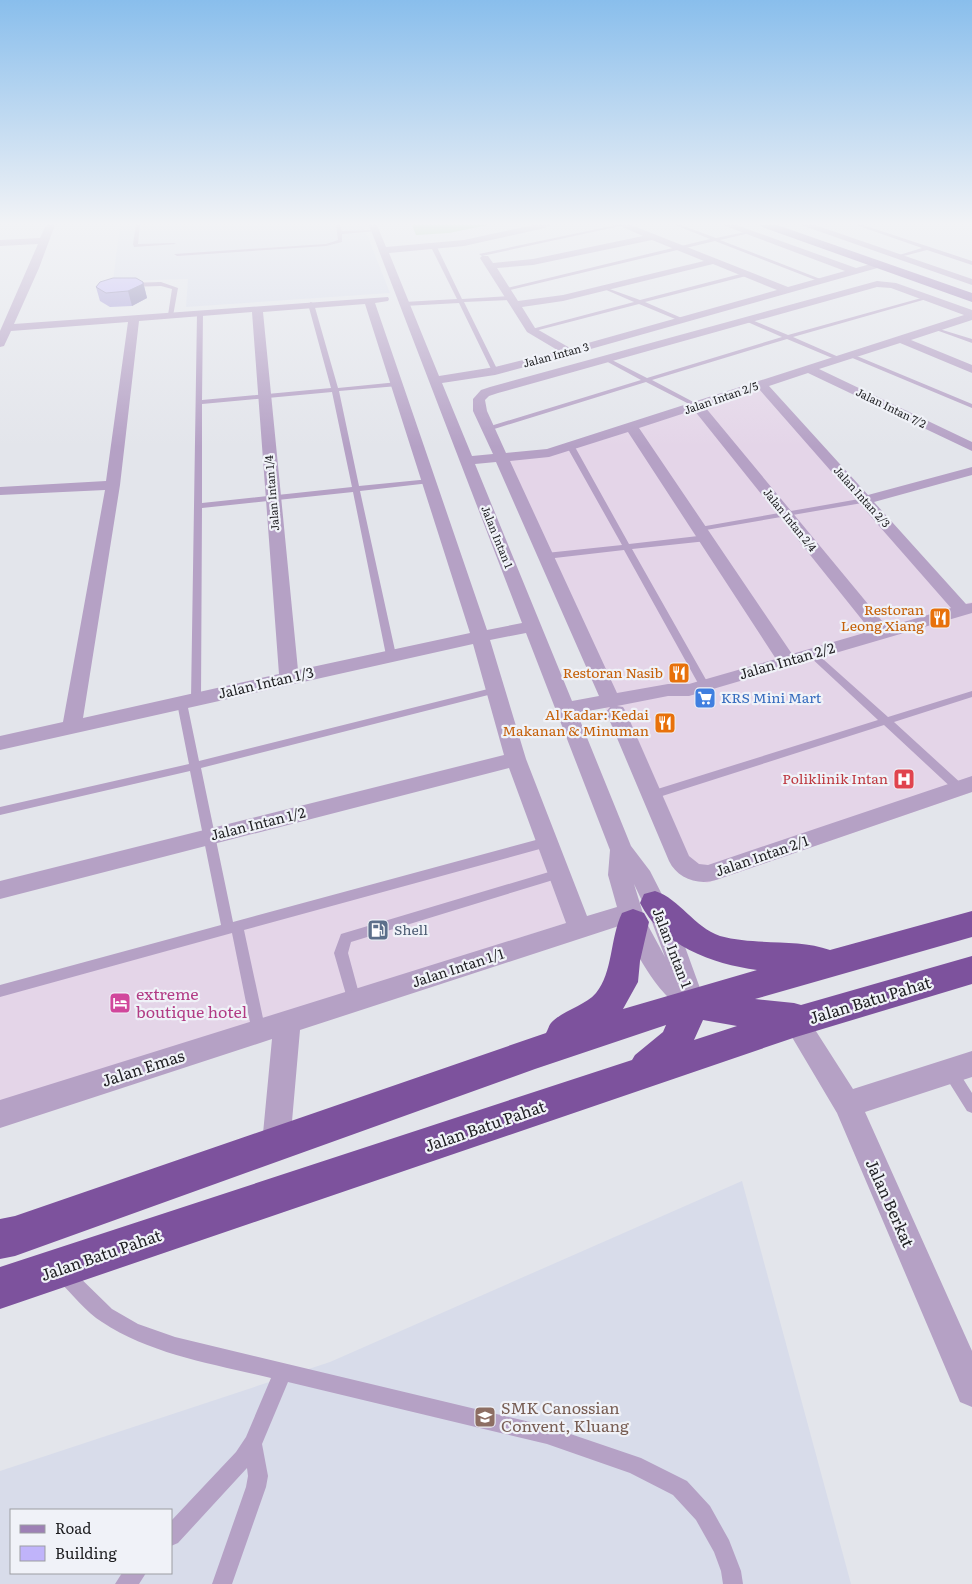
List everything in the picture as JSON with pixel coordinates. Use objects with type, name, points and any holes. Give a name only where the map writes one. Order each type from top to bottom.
[{"type":"highway","points":[[535,1053],[607,1005],[622,982],[624,961],[639,913],[679,925],[705,944],[747,955],[841,961]]},
{"type":"highway","points":[[0,1238],[15,1236],[535,1053],[692,1002],[972,924]]},
{"type":"highway","name":"Jalan Batu Pahat","points":[[0,1288],[802,1020],[972,970]]},
{"type":"highway","points":[[692,1002],[766,1016],[802,1020]]},
{"type":"highway","points":[[640,1073],[675,1043],[685,1024],[692,1002]]},
{"type":"street","points":[[0,344],[20,299]]},
{"type":"street","points":[[512,299],[531,330],[569,352]]},
{"type":"street","name":"Jalan Intan 3","points":[[434,380],[495,370],[569,352],[755,299]]},
{"type":"street","points":[[613,706],[480,411],[479,399],[485,394],[819,299]]},
{"type":"street","points":[[929,299],[972,315]]},
{"type":"street","points":[[7,328],[369,300],[403,301]]},
{"type":"street","points":[[369,300],[480,636],[516,759],[580,928]]},
{"type":"street","name":"Jalan Intan 1","points":[[403,301],[621,850],[620,875],[639,913],[658,968],[692,1002]]},
{"type":"street","name":"Jalan Intan 1/4","points":[[257,308],[272,499],[289,678]]},
{"type":"street","name":"Jalan Intan 2/5","points":[[466,460],[502,459],[549,454],[902,340],[972,315]]},
{"type":"street","points":[[72,726],[113,485],[134,318]]},
{"type":"street","points":[[902,340],[972,369]]},
{"type":"street","name":"Jalan Intan 7/2","points":[[810,369],[972,447]]},
{"type":"street","name":"Jalan Intan 2/3","points":[[761,384],[865,500],[967,609]]},
{"type":"street","name":"Jalan Intan 2/4","points":[[697,406],[882,633]]},
{"type":"street","points":[[632,427],[787,661]]},
{"type":"street","points":[[865,500],[972,471]]},
{"type":"street","points":[[0,491],[113,485]]},
{"type":"street","name":"Jalan Intan 2/2","points":[[567,715],[613,706],[677,700],[697,687],[967,609]]},
{"type":"street","name":"Jalan Intan 1/3","points":[[0,743],[391,655],[532,626]]},
{"type":"street","name":"Jalan Intan 2/1","points":[[613,706],[680,861],[685,868],[696,873],[708,874],[966,786]]},
{"type":"street","name":"Jalan Intan 1/2","points":[[0,890],[516,759]]},
{"type":"street","name":"Jalan Intan 1/1","points":[[287,1023],[580,928],[639,913]]},
{"type":"street","name":"Jalan Berkat","points":[[802,1020],[847,1104],[972,1390]]},
{"type":"street","points":[[276,1144],[287,1023]]},
{"type":"street","name":"Jalan Emas","points":[[0,1114],[287,1023]]},
{"type":"street","points":[[847,1104],[961,1067]]},
{"type":"lane","points":[[171,315],[173,299]]},
{"type":"lane","points":[[403,301],[487,299]]},
{"type":"lane","points":[[633,299],[682,320]]},
{"type":"lane","points":[[531,330],[653,299]]},
{"type":"lane","points":[[488,428],[788,337],[924,299]]},
{"type":"lane","points":[[460,301],[495,370]]},
{"type":"lane","points":[[311,304],[335,390],[391,655]]},
{"type":"lane","points":[[200,312],[200,402],[189,701],[195,766],[209,836],[258,1032]]},
{"type":"lane","points":[[745,319],[972,406]]},
{"type":"lane","points":[[938,328],[972,341]]},
{"type":"lane","points":[[606,359],[697,406]]},
{"type":"lane","points":[[200,402],[398,384]]},
{"type":"lane","points":[[570,447],[627,547],[697,687]]},
{"type":"lane","points":[[197,506],[430,481]]},
{"type":"lane","points":[[546,556],[627,547],[704,534],[785,514],[865,500]]},
{"type":"lane","points":[[811,653],[885,721],[966,786]]},
{"type":"lane","points":[[0,811],[195,766],[496,690]]},
{"type":"lane","points":[[652,795],[972,694]]},
{"type":"lane","points":[[0,991],[547,842]]},
{"type":"lane","points":[[354,1002],[341,953],[346,938],[559,874]]},
{"type":"lane","points":[[961,1067],[972,1106]]},
{"type":"lane","points":[[59,1269],[106,1316],[133,1331],[175,1346],[547,1436],[634,1465],[680,1488],[703,1513],[722,1547],[731,1571],[733,1584]]},
{"type":"lane","points":[[172,1535],[243,1459],[253,1444],[283,1372]]},
{"type":"lane","points":[[222,1584],[256,1487],[258,1476],[253,1444]]},
{"type":"lane","points":[[125,1584],[135,1574]]},
{"type":"shaded area","points":[[187,299],[304,299],[186,307]]},
{"type":"shaded area","points":[[762,380],[964,604],[972,602],[972,792],[707,883],[677,872],[495,456],[547,451]]},
{"type":"shaded area","points":[[536,841],[566,923],[0,1104],[0,986]]},
{"type":"shaded area","name":"SMK Canossian Convent, Kluang","points":[[742,1181],[851,1584],[0,1584],[0,1471],[330,1362]]},
{"type":"place","name":"Restoran Leong Xiang","points":[[940,618]]},
{"type":"place","name":"Restoran Nasib","points":[[679,673]]},
{"type":"place","name":"KRS Mini Mart","points":[[705,698]]},
{"type":"place","name":"Al Kadar: Kedai Makanan & Minuman","points":[[665,723]]},
{"type":"place","name":"Poliklinik Intan","points":[[904,779]]},
{"type":"place","name":"Shell","points":[[378,930]]},
{"type":"place","name":"extreme boutique hotel","points":[[120,1003]]},
{"type":"place","name":"SMK Canossian Convent, Kluang","points":[[485,1417]]}]
